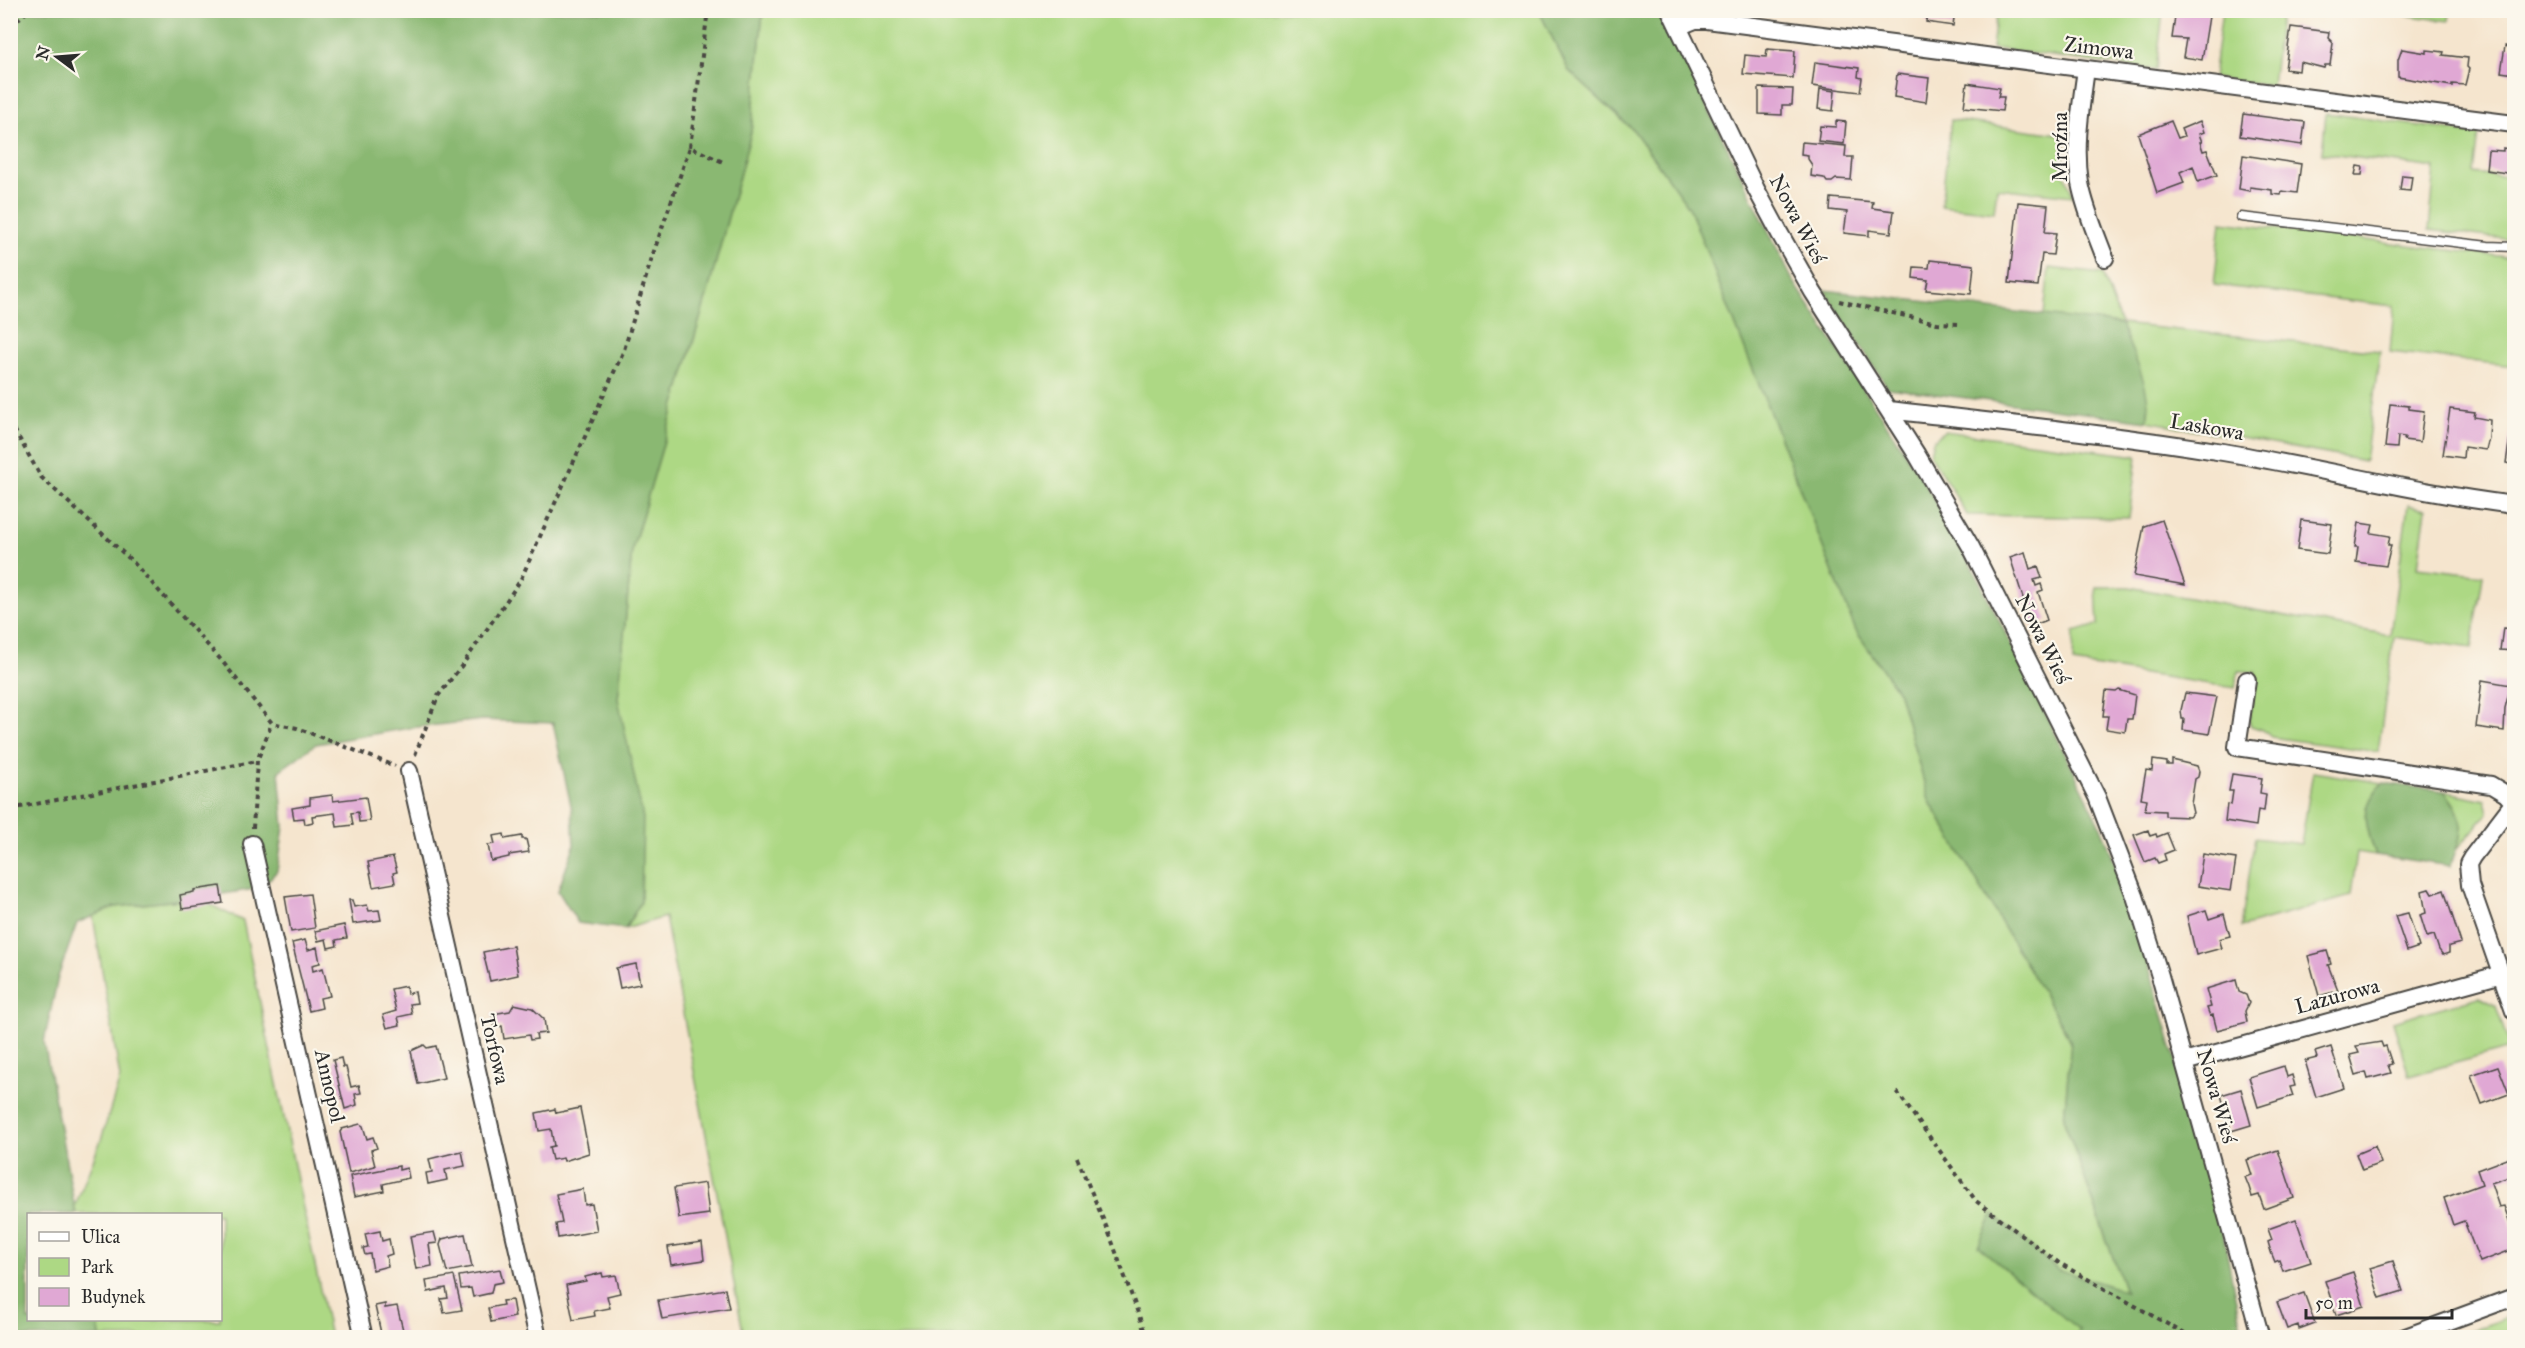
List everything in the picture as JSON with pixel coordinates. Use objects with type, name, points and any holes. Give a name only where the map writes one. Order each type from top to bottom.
[{"type":"street","name":"Nowa Wieś","points":[[1670,10],[1756,189],[1813,292],[1889,410],[1971,548],[2097,797],[2135,896],[2261,1338]]},
{"type":"street","name":"Zimowa","points":[[1678,27],[1695,20],[1707,20],[2514,124]]},
{"type":"street","name":"Mroźna","points":[[2086,69],[2079,127],[2079,168],[2084,199],[2105,258]]},
{"type":"street","name":"Laskowa","points":[[1889,410],[2155,441],[2431,494],[2514,505]]},
{"type":"street","points":[[2247,680],[2237,747],[2491,785],[2506,794],[2514,803],[2472,856],[2468,872],[2470,885],[2514,1011]]},
{"type":"street","name":"Torfowa","points":[[409,771],[538,1338]]},
{"type":"street","name":"Annopol","points":[[252,844],[364,1338]]},
{"type":"street","name":"Lazurowa","points":[[2184,1062],[2502,974]]},
{"type":"street","points":[[2403,1338],[2514,1297]]},
{"type":"lane","points":[[2241,217],[2488,246],[2514,247]]},
{"type":"path","points":[[10,26],[29,10]]},
{"type":"path","points":[[10,422],[41,477],[133,562],[222,661],[272,723],[297,728],[409,771],[438,696],[520,581],[624,350],[653,254],[690,147],[708,10]]},
{"type":"path","points":[[690,147],[723,162]]},
{"type":"path","points":[[1813,292],[1857,307],[1937,323],[1959,324]]},
{"type":"path","points":[[252,844],[257,761],[272,723]]},
{"type":"path","points":[[10,809],[257,761]]},
{"type":"path","points":[[1898,1092],[1976,1201],[2059,1263],[2192,1338]]},
{"type":"path","points":[[1077,1158],[1109,1233],[1147,1338]]},
{"type":"green space","points":[[10,11],[763,11],[751,132],[707,295],[632,550],[618,699],[643,818],[641,902],[625,929],[578,923],[558,891],[574,846],[572,810],[553,723],[483,720],[409,728],[316,744],[279,771],[284,827],[277,871],[261,888],[115,907],[77,923],[58,977],[44,1042],[76,1213],[27,1213],[27,1321],[98,1321],[100,1337],[11,1337]]},
{"type":"green space","points":[[763,11],[1539,11],[1569,71],[1634,131],[1689,207],[1856,631],[1899,693],[1929,800],[2071,1041],[2064,1121],[2125,1291],[2075,1338],[744,1337],[665,917],[625,929],[641,902],[618,699],[632,550],[707,295],[751,132]]},
{"type":"green space","points":[[1539,11],[1660,11],[1792,279],[1922,479],[1976,574],[2100,824],[2132,908],[2218,1207],[2243,1337],[2075,1337],[2080,1331],[1978,1246],[1993,1214],[2057,1269],[2125,1291],[2064,1120],[2071,1041],[1929,800],[1899,693],[1856,631],[1689,207],[1634,131],[1569,71]]},
{"type":"green space","points":[[1997,11],[2163,11],[2156,70],[1992,48]]},
{"type":"green space","points":[[2222,11],[2281,11],[2272,85],[2213,78]]},
{"type":"green space","points":[[2371,11],[2450,11],[2449,21]]},
{"type":"green space","points":[[2326,113],[2479,134],[2474,173],[2514,178],[2514,240],[2429,230],[2435,168],[2322,153]]},
{"type":"green space","points":[[1951,120],[2066,135],[2062,167],[2073,196],[1997,188],[1994,212],[1941,206]]},
{"type":"green space","points":[[2221,222],[2514,258],[2514,366],[2390,352],[2394,306],[2214,285]]},
{"type":"green space","points":[[2049,268],[2102,274],[2121,324],[2380,351],[2365,461],[2147,421],[2149,407],[2044,315]]},
{"type":"green space","points":[[1824,290],[2121,324],[2144,384],[2147,396],[2147,421],[1888,388]]},
{"type":"green space","points":[[1944,431],[2137,456],[2129,518],[1967,515],[1930,454],[1933,441]]},
{"type":"green space","points":[[2408,505],[2426,509],[2418,567],[2483,575],[2472,648],[2394,637],[2378,752],[2271,737],[2263,730],[2251,726],[2249,721],[2256,672],[2238,671],[2235,688],[2073,663],[2074,632],[2098,625],[2096,587],[2129,587],[2390,635]]},
{"type":"green space","points":[[2313,772],[2383,783],[2370,800],[2366,817],[2376,855],[2357,852],[2351,896],[2241,927],[2255,838],[2301,844]]},
{"type":"green space","points":[[2383,783],[2444,791],[2457,810],[2461,827],[2458,845],[2450,866],[2376,855],[2366,817],[2370,800]]},
{"type":"green space","points":[[2444,791],[2485,800],[2488,813],[2457,849],[2460,818],[2455,805]]},
{"type":"green space","points":[[197,898],[243,921],[330,1337],[100,1337],[98,1321],[222,1321],[222,1213],[76,1213],[74,1208],[101,1140],[120,1078],[93,916],[115,907]]},
{"type":"green space","points":[[2479,997],[2496,1006],[2510,1048],[2409,1076],[2393,1021]]},
{"type":"green space","points":[[2514,1314],[2514,1337],[2465,1337],[2464,1334]]},
{"type":"building","points":[[1837,10],[1850,10],[1849,15],[1837,13]]},
{"type":"building","points":[[1927,10],[1955,10],[1953,26],[1926,22]]},
{"type":"building","points":[[2176,10],[2210,10],[2202,60],[2183,57],[2186,39],[2172,38]]},
{"type":"building","points":[[2291,27],[2329,32],[2328,38],[2333,43],[2330,65],[2325,65],[2324,68],[2300,62],[2299,71],[2285,69]]},
{"type":"building","points":[[2505,46],[2514,47],[2514,74],[2501,72]]},
{"type":"building","points":[[1767,49],[1795,51],[1793,78],[1743,74],[1745,55],[1766,57]]},
{"type":"building","points":[[2402,49],[2427,53],[2427,50],[2444,52],[2443,55],[2468,58],[2467,67],[2469,69],[2465,85],[2452,84],[2452,86],[2398,77],[2398,60]]},
{"type":"building","points":[[1815,62],[1859,68],[1858,77],[1862,78],[1860,92],[1812,86]]},
{"type":"building","points":[[1897,74],[1929,78],[1926,102],[1894,97]]},
{"type":"building","points":[[1967,83],[2000,88],[1998,97],[2004,97],[2002,111],[1964,107]]},
{"type":"building","points":[[1759,88],[1793,89],[1792,105],[1782,105],[1782,115],[1759,114]]},
{"type":"building","points":[[1820,89],[1835,91],[1833,111],[1818,109]]},
{"type":"building","points":[[2243,114],[2305,122],[2302,145],[2240,136]]},
{"type":"building","points":[[1836,121],[1846,122],[1844,144],[1818,141],[1820,126],[1836,127]]},
{"type":"building","points":[[2171,121],[2178,138],[2184,136],[2181,129],[2200,121],[2204,132],[2199,134],[2202,142],[2200,142],[2203,151],[2207,150],[2217,175],[2198,182],[2193,166],[2180,172],[2184,183],[2157,193],[2138,134]]},
{"type":"building","points":[[1802,142],[1846,146],[1845,157],[1853,157],[1851,180],[1836,179],[1827,182],[1824,178],[1811,176],[1812,165],[1808,155],[1801,154]]},
{"type":"building","points":[[2503,148],[2514,150],[2514,174],[2486,170],[2488,150],[2503,151]]},
{"type":"building","points":[[2243,155],[2301,164],[2297,193],[2282,191],[2281,195],[2272,194],[2272,190],[2250,187],[2250,191],[2239,189]]},
{"type":"building","points":[[2357,166],[2363,167],[2362,175],[2355,175]]},
{"type":"building","points":[[2402,175],[2412,176],[2410,191],[2400,190]]},
{"type":"building","points":[[1831,198],[1873,202],[1872,208],[1894,211],[1891,233],[1869,230],[1869,236],[1844,233],[1847,212],[1830,210]]},
{"type":"building","points":[[2018,202],[2048,205],[2045,232],[2056,233],[2053,255],[2042,254],[2038,286],[2009,283]]},
{"type":"building","points":[[1930,260],[1974,265],[1971,294],[1926,290],[1928,280],[1913,278],[1914,267],[1929,268]]},
{"type":"building","points":[[2390,404],[2409,406],[2409,409],[2424,411],[2420,442],[2404,440],[2405,437],[2398,436],[2397,448],[2385,447]]},
{"type":"building","points":[[2450,409],[2475,412],[2474,417],[2490,420],[2486,450],[2464,447],[2463,458],[2443,455]]},
{"type":"building","points":[[2512,424],[2514,425],[2514,465],[2506,463]]},
{"type":"building","points":[[2162,520],[2185,585],[2134,576],[2144,526]]},
{"type":"building","points":[[2301,520],[2332,524],[2328,554],[2297,550]]},
{"type":"building","points":[[2359,523],[2373,525],[2371,533],[2390,536],[2388,545],[2391,545],[2386,566],[2356,562],[2358,547],[2355,547]]},
{"type":"building","points":[[2025,552],[2030,569],[2038,566],[2042,578],[2034,580],[2036,586],[2041,584],[2043,590],[2038,592],[2047,620],[2032,626],[2010,557]]},
{"type":"building","points":[[2503,628],[2514,629],[2514,651],[2500,650]]},
{"type":"building","points":[[2482,680],[2511,685],[2505,708],[2504,731],[2476,727]]},
{"type":"building","points":[[2119,690],[2135,695],[2132,719],[2127,719],[2125,732],[2106,729],[2108,716],[2103,716],[2106,691]]},
{"type":"building","points":[[2185,693],[2217,697],[2209,734],[2183,730],[2184,719],[2182,719],[2181,710]]},
{"type":"building","points":[[2153,760],[2167,762],[2167,765],[2172,765],[2172,760],[2197,766],[2199,771],[2195,779],[2191,804],[2193,813],[2189,817],[2165,816],[2165,811],[2145,810],[2147,799],[2141,798],[2146,770],[2152,771]]},
{"type":"building","points":[[2232,774],[2262,778],[2260,793],[2266,794],[2264,811],[2258,810],[2256,826],[2225,821],[2227,804],[2231,805],[2233,791],[2229,791]]},
{"type":"building","points":[[332,795],[333,801],[366,797],[370,821],[359,822],[358,812],[351,813],[353,825],[337,827],[335,813],[312,816],[313,822],[305,824],[304,818],[294,819],[292,808],[310,805],[310,798]]},
{"type":"building","points":[[2148,830],[2150,836],[2156,834],[2157,837],[2167,833],[2174,850],[2164,854],[2166,860],[2158,863],[2155,858],[2145,862],[2134,835]]},
{"type":"building","points":[[504,834],[505,839],[522,836],[522,839],[526,839],[529,852],[491,861],[488,845],[495,844],[493,836]]},
{"type":"building","points":[[2203,854],[2236,859],[2231,891],[2198,886]]},
{"type":"building","points":[[393,857],[397,872],[393,873],[395,883],[373,887],[368,862]]},
{"type":"building","points":[[220,886],[223,903],[182,909],[180,895],[194,892],[194,890]]},
{"type":"building","points":[[2429,889],[2432,894],[2444,890],[2461,943],[2449,946],[2449,953],[2443,955],[2434,935],[2427,937],[2420,915],[2426,913],[2422,891]]},
{"type":"building","points":[[310,894],[315,928],[291,932],[285,897]]},
{"type":"building","points":[[349,900],[352,900],[354,907],[367,905],[369,911],[379,910],[381,920],[353,924]]},
{"type":"building","points":[[2206,910],[2209,919],[2224,914],[2230,936],[2219,939],[2222,948],[2196,955],[2187,916]]},
{"type":"building","points":[[2408,913],[2419,947],[2407,951],[2395,916]]},
{"type":"building","points":[[344,925],[347,938],[336,940],[337,946],[328,948],[326,939],[318,941],[315,931]]},
{"type":"building","points":[[305,940],[308,950],[317,947],[320,963],[312,965],[313,971],[323,968],[330,996],[320,998],[322,1008],[309,1011],[292,943]]},
{"type":"building","points":[[513,946],[518,975],[490,981],[483,952]]},
{"type":"building","points":[[2327,951],[2331,964],[2328,965],[2338,991],[2319,996],[2308,956]]},
{"type":"building","points":[[636,964],[640,984],[620,988],[616,968]]},
{"type":"building","points":[[2236,980],[2239,992],[2246,995],[2249,1003],[2245,1011],[2247,1022],[2217,1030],[2213,1015],[2210,1016],[2207,1008],[2211,1007],[2206,989]]},
{"type":"building","points":[[406,986],[407,994],[415,992],[417,1003],[410,1004],[412,1014],[398,1017],[400,1025],[387,1028],[383,1015],[396,1011],[391,989]]},
{"type":"building","points":[[514,1004],[532,1008],[544,1019],[546,1033],[536,1034],[537,1039],[530,1040],[529,1035],[504,1039],[502,1026],[495,1027],[492,1014],[510,1011]]},
{"type":"building","points":[[2381,1042],[2383,1047],[2386,1046],[2392,1064],[2388,1065],[2391,1073],[2368,1079],[2366,1072],[2356,1075],[2350,1055],[2359,1053],[2356,1046]]},
{"type":"building","points":[[424,1045],[427,1048],[436,1046],[444,1078],[418,1084],[411,1051]]},
{"type":"building","points":[[2331,1047],[2344,1088],[2316,1097],[2305,1061],[2317,1058],[2315,1052]]},
{"type":"building","points":[[341,1058],[351,1087],[359,1085],[361,1093],[355,1094],[357,1105],[345,1109],[333,1060]]},
{"type":"building","points":[[2284,1066],[2287,1077],[2292,1075],[2295,1086],[2290,1087],[2293,1096],[2258,1107],[2249,1077]]},
{"type":"building","points":[[2498,1066],[2509,1094],[2482,1104],[2471,1075]]},
{"type":"building","points":[[2241,1089],[2251,1125],[2231,1131],[2221,1095]]},
{"type":"building","points":[[580,1108],[589,1153],[564,1161],[563,1158],[552,1160],[549,1147],[554,1146],[551,1129],[539,1131],[536,1113],[555,1109],[556,1113]]},
{"type":"building","points":[[360,1124],[363,1126],[367,1139],[373,1137],[377,1148],[371,1150],[375,1166],[349,1173],[340,1132],[342,1129]]},
{"type":"building","points":[[2375,1146],[2381,1163],[2362,1170],[2356,1154]]},
{"type":"building","points":[[2278,1150],[2294,1198],[2264,1209],[2259,1195],[2252,1197],[2245,1177],[2252,1175],[2247,1160]]},
{"type":"building","points":[[462,1151],[465,1166],[445,1170],[447,1180],[428,1184],[426,1173],[432,1172],[429,1159]]},
{"type":"building","points":[[2514,1156],[2514,1182],[2512,1176],[2491,1183],[2499,1207],[2504,1206],[2513,1232],[2514,1249],[2480,1262],[2464,1221],[2453,1225],[2444,1198],[2482,1184],[2477,1170]]},
{"type":"building","points":[[399,1166],[399,1170],[407,1168],[409,1178],[383,1184],[384,1191],[354,1197],[350,1176]]},
{"type":"building","points":[[705,1183],[709,1214],[679,1218],[674,1188]]},
{"type":"building","points":[[583,1189],[585,1205],[592,1204],[597,1231],[558,1238],[556,1224],[562,1223],[556,1194]]},
{"type":"building","points":[[2296,1219],[2311,1262],[2283,1271],[2279,1260],[2275,1262],[2271,1252],[2268,1242],[2272,1240],[2268,1229]]},
{"type":"building","points":[[380,1231],[382,1241],[389,1239],[392,1254],[386,1256],[388,1266],[373,1270],[370,1254],[365,1255],[363,1248],[368,1247],[365,1234]]},
{"type":"building","points":[[434,1232],[437,1243],[429,1244],[432,1266],[416,1269],[410,1236]]},
{"type":"building","points":[[465,1234],[472,1267],[447,1272],[440,1245],[442,1239]]},
{"type":"building","points":[[702,1242],[704,1260],[671,1265],[668,1247]]},
{"type":"building","points":[[2393,1261],[2403,1291],[2380,1298],[2370,1268]]},
{"type":"building","points":[[500,1269],[503,1282],[493,1284],[491,1293],[473,1297],[471,1288],[461,1289],[459,1276]]},
{"type":"building","points":[[2353,1272],[2364,1306],[2336,1315],[2325,1281]]},
{"type":"building","points":[[602,1273],[603,1277],[616,1275],[620,1293],[607,1296],[610,1308],[594,1311],[595,1316],[573,1320],[566,1285],[586,1281],[585,1277]]},
{"type":"building","points":[[454,1276],[462,1310],[444,1313],[441,1299],[448,1298],[446,1288],[428,1292],[426,1281]]},
{"type":"building","points":[[725,1289],[729,1308],[662,1319],[658,1300]]},
{"type":"building","points":[[2304,1293],[2315,1323],[2299,1329],[2298,1325],[2287,1329],[2277,1302]]},
{"type":"building","points":[[512,1300],[515,1317],[491,1322],[488,1308],[503,1305],[502,1301]]},
{"type":"building","points":[[385,1304],[385,1308],[397,1306],[405,1338],[382,1338],[375,1306]]}]
